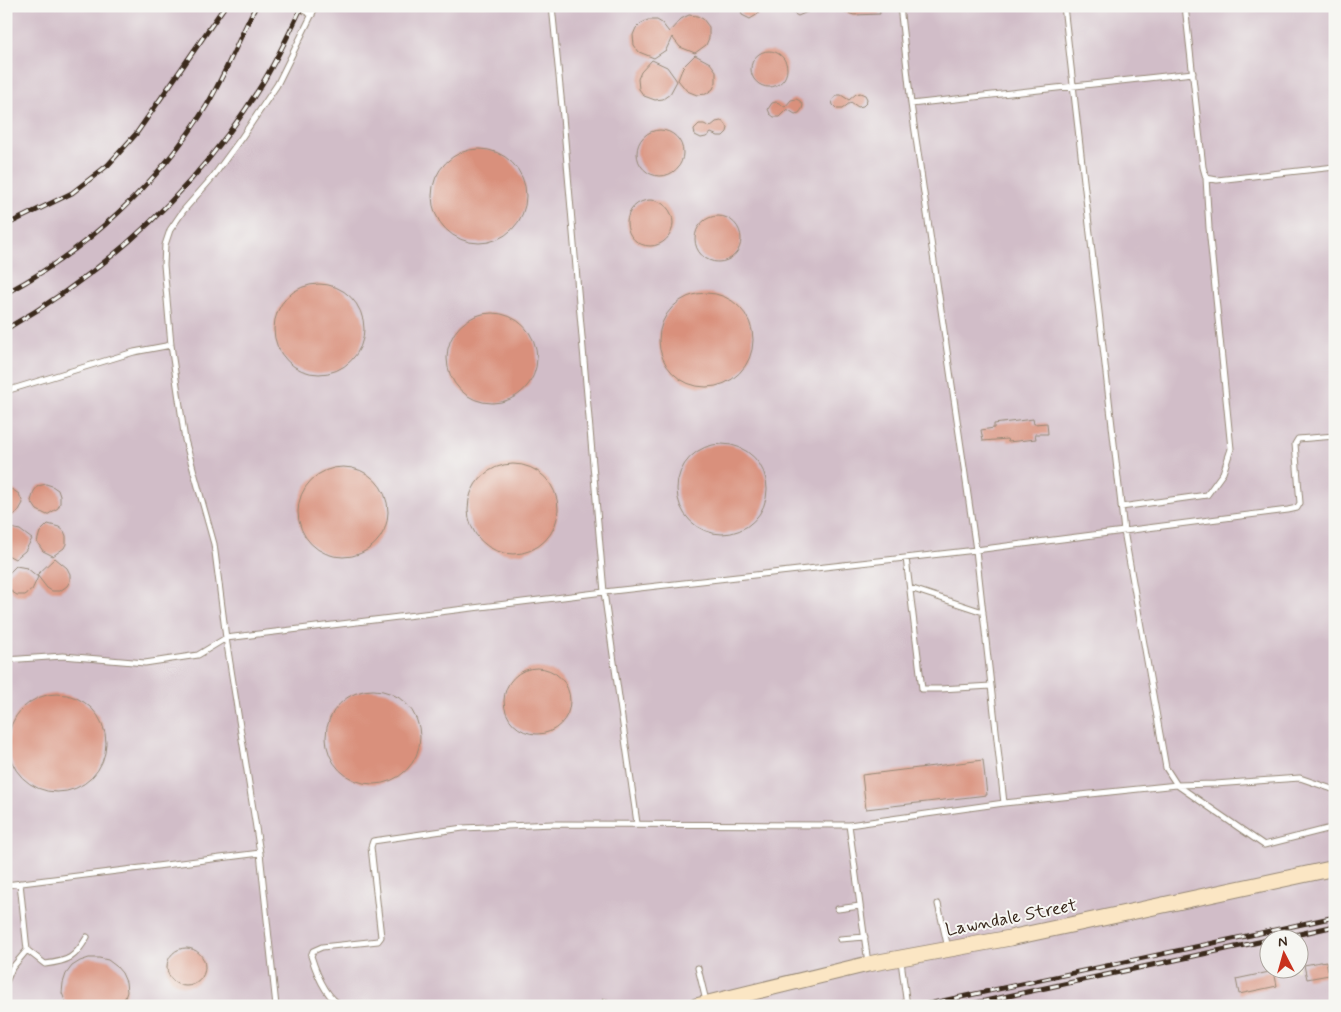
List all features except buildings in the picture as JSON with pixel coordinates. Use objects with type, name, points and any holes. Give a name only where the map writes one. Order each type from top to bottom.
[{"type":"main road","name":"Lawndale Street","points":[[701,1004],[868,964],[1010,938],[1335,868]]},
{"type":"lane","points":[[296,6],[312,15]]},
{"type":"lane","points":[[276,1006],[260,853],[226,638],[214,544],[185,440],[171,345],[164,265],[165,245],[170,230],[183,210],[212,178],[277,85],[316,6]]},
{"type":"lane","points":[[552,6],[604,592],[637,824]]},
{"type":"lane","points":[[900,6],[911,104],[976,550],[1004,804]]},
{"type":"lane","points":[[1064,6],[1124,531],[1166,768],[1176,785],[1264,845],[1335,827]]},
{"type":"lane","points":[[1121,507],[1207,495],[1223,473],[1231,449],[1209,228],[1206,178],[1203,167],[1185,6]]},
{"type":"lane","points":[[911,104],[1193,73]]},
{"type":"lane","points":[[1206,178],[1217,180],[1335,167]]},
{"type":"lane","points":[[6,391],[134,352],[171,345]]},
{"type":"lane","points":[[6,660],[63,656],[145,663],[198,655],[226,638],[604,592],[976,550],[1297,508],[1300,503],[1295,444],[1298,439],[1335,436]]},
{"type":"lane","points":[[906,558],[922,689],[990,686]]},
{"type":"lane","points":[[910,588],[983,612]]},
{"type":"lane","points":[[343,1006],[335,1003],[318,976],[311,956],[313,950],[322,947],[378,941],[381,937],[371,847],[373,841],[462,828],[637,824],[849,825],[1004,804],[1176,785],[1300,778],[1335,790]]},
{"type":"lane","points":[[849,825],[868,964]]},
{"type":"lane","points":[[6,885],[260,853]]},
{"type":"lane","points":[[6,982],[12,968],[27,950],[20,883]]},
{"type":"lane","points":[[938,904],[948,949]]},
{"type":"lane","points":[[838,909],[860,906]]},
{"type":"lane","points":[[27,950],[46,964],[64,962],[78,953],[87,937]]},
{"type":"lane","points":[[840,940],[865,937]]},
{"type":"lane","points":[[901,958],[907,1006]]},
{"type":"lane","points":[[698,968],[701,1004]]},
{"type":"shaded area","points":[[6,6],[1335,6],[1335,1006],[6,1006]]},
{"type":"railway","points":[[6,225],[72,193],[108,165],[136,134],[225,6]]},
{"type":"railway","points":[[6,293],[36,276],[93,235],[119,212],[167,161],[207,105],[256,6]]},
{"type":"railway","points":[[6,329],[81,280],[149,223],[181,191],[237,122],[262,84],[302,6]]},
{"type":"railway","points":[[919,1006],[1335,917]]},
{"type":"railway","points":[[1308,932],[1335,926]]},
{"type":"railway","points":[[962,1006],[1258,942]]}]
